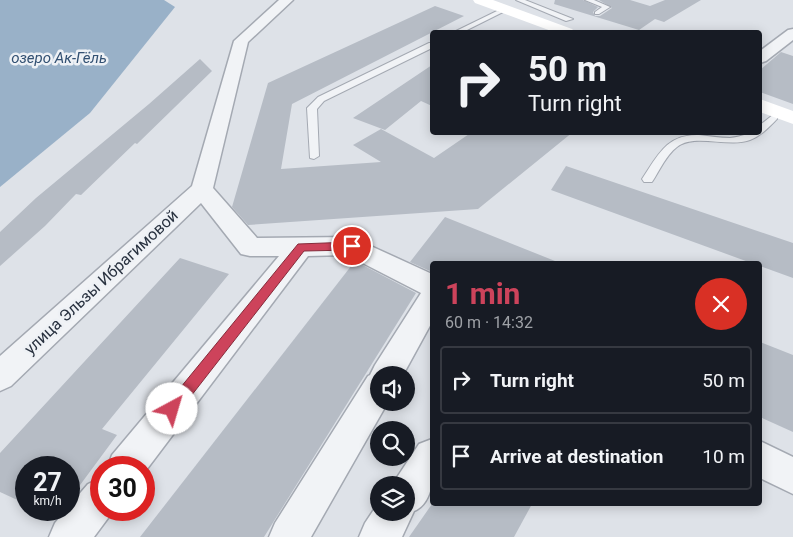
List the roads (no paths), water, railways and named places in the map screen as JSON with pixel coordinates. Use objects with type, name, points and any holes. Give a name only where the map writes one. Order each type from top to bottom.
[{"type":"main road","points":[[468,0],[547,30]]},
{"type":"main road","points":[[480,0],[568,26]]},
{"type":"main road","points":[[769,116],[793,125]]},
{"type":"street","points":[[287,0],[241,41],[202,189],[250,247],[352,246],[430,285]]},
{"type":"street","points":[[762,56],[793,33]]},
{"type":"street","name":"улица Эльзы Ибрагимовой","points":[[0,376],[202,189]]},
{"type":"street","points":[[135,456],[301,247]]},
{"type":"street","points":[[391,366],[430,301]]},
{"type":"street","points":[[288,537],[370,402]]},
{"type":"street","points":[[415,482],[430,460]]},
{"type":"street","points":[[762,460],[793,476]]},
{"type":"street","points":[[69,537],[90,511]]},
{"type":"street","points":[[379,537],[389,521]]},
{"type":"lane","points":[[519,0],[568,26]]},
{"type":"lane","points":[[588,0],[608,7],[597,13]]},
{"type":"lane","points":[[462,30],[499,12]]},
{"type":"lane","points":[[314,156],[312,108],[321,99],[430,46]]},
{"type":"lane","points":[[648,179],[670,147],[677,142],[692,138],[734,141],[751,138],[754,135]]},
{"type":"water","name":"озеро Ак-Гёль","points":[[0,0],[164,0],[175,7],[90,113],[0,187]]}]
